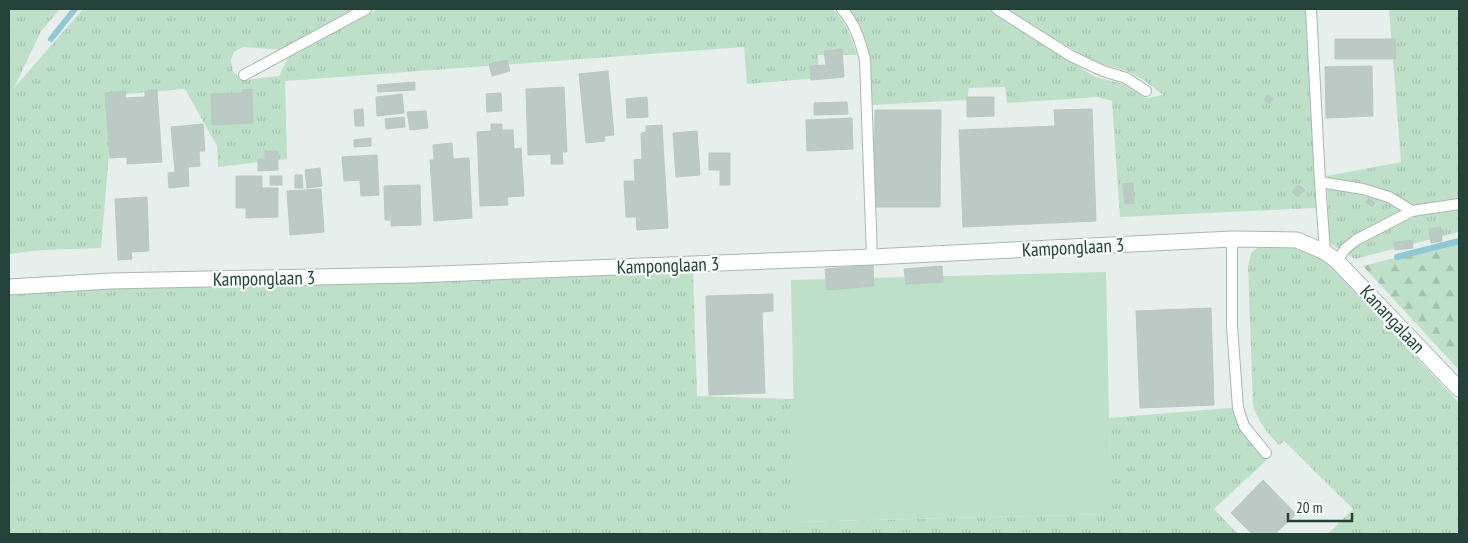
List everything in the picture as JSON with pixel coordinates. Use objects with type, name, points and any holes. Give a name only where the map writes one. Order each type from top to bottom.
[{"type":"street","name":"Kamponglaan 3","points":[[9,287],[110,280],[412,275],[872,257],[1232,239],[1297,240],[1331,256]]},
{"type":"street","name":"Kanangalaan","points":[[1331,256],[1459,389]]},
{"type":"lane","points":[[244,75],[366,9]]},
{"type":"lane","points":[[842,9],[850,18],[859,37],[864,60],[872,257]]},
{"type":"lane","points":[[997,9],[1072,56],[1103,71],[1126,78],[1146,91]]},
{"type":"lane","points":[[1311,9],[1320,182],[1331,256],[1345,249],[1356,240],[1412,211],[1459,204]]},
{"type":"lane","points":[[1320,182],[1362,189],[1389,197],[1412,211]]},
{"type":"lane","points":[[1232,239],[1232,326],[1238,408],[1244,426],[1266,453]]},
{"type":"green space","points":[[9,9],[60,9],[41,31],[14,88],[83,9],[357,9],[281,50],[243,47],[234,52],[231,60],[233,72],[244,80],[279,76],[289,56],[378,9],[833,9],[848,30],[857,55],[818,55],[819,78],[747,84],[744,47],[285,81],[287,159],[218,167],[217,146],[185,89],[114,95],[101,248],[43,250],[9,254]]},
{"type":"green space","points":[[849,9],[989,9],[1095,77],[1124,84],[1146,98],[1163,95],[1144,80],[1126,71],[1092,61],[1005,9],[1313,9],[1320,182],[1316,208],[1120,217],[1112,101],[1098,97],[1007,103],[1005,87],[969,88],[967,100],[871,105],[870,67],[866,43],[857,20]]},
{"type":"green space","points":[[1389,9],[1459,9],[1459,232],[1355,259],[1329,243],[1327,176],[1401,162]]},
{"type":"green space","points":[[1459,241],[1459,370],[1363,266]]},
{"type":"green space","points":[[1291,244],[1326,261],[1459,403],[1459,534],[1328,534],[1353,509],[1284,441],[1279,445],[1261,422],[1253,406],[1248,266],[1252,252],[1261,245]]},
{"type":"green space","points":[[693,269],[697,396],[794,399],[797,522],[1110,514],[1109,418],[1242,407],[1252,433],[1271,456],[1214,509],[1238,534],[9,534],[9,290]]},
{"type":"green space","points":[[1106,272],[1111,514],[796,522],[791,280]]},
{"type":"building","points":[[1335,39],[1395,39],[1396,59],[1335,59]]},
{"type":"building","points":[[842,49],[844,77],[811,80],[810,66],[826,65],[824,51]]},
{"type":"building","points":[[507,60],[510,71],[492,76],[489,64]]},
{"type":"building","points":[[1372,66],[1373,116],[1326,118],[1325,67]]},
{"type":"building","points":[[608,71],[614,135],[604,136],[605,141],[586,143],[579,74]]},
{"type":"building","points":[[415,82],[415,90],[378,92],[377,85]]},
{"type":"building","points":[[564,87],[567,152],[562,152],[563,164],[551,164],[551,154],[528,155],[526,89]]},
{"type":"building","points":[[252,89],[253,123],[212,125],[211,94],[242,93],[242,90]]},
{"type":"building","points":[[157,90],[162,162],[127,164],[127,157],[110,158],[105,93],[126,91],[125,98],[145,97],[145,91]]},
{"type":"building","points":[[501,93],[502,111],[487,112],[486,94]]},
{"type":"building","points":[[402,94],[404,113],[377,116],[376,97]]},
{"type":"building","points":[[1268,95],[1273,99],[1269,104],[1264,100]]},
{"type":"building","points":[[647,97],[648,117],[627,118],[626,99]]},
{"type":"building","points":[[967,97],[994,97],[994,116],[967,117]]},
{"type":"building","points":[[847,102],[848,114],[814,115],[814,103]]},
{"type":"building","points":[[363,109],[364,126],[355,126],[354,110]]},
{"type":"building","points":[[1092,109],[1096,221],[963,227],[959,130],[1055,126],[1054,110]]},
{"type":"building","points":[[875,110],[941,110],[940,207],[874,207]]},
{"type":"building","points":[[426,111],[428,128],[410,130],[407,112]]},
{"type":"building","points":[[404,117],[405,127],[386,129],[385,119]]},
{"type":"building","points":[[852,118],[853,149],[807,151],[806,120]]},
{"type":"building","points":[[203,124],[205,151],[199,151],[200,166],[188,167],[189,186],[169,188],[168,173],[175,172],[171,127]]},
{"type":"building","points":[[491,124],[502,124],[502,130],[513,130],[514,149],[521,148],[524,196],[507,197],[508,205],[480,206],[477,132],[491,131]]},
{"type":"building","points":[[662,125],[668,228],[637,230],[636,217],[626,217],[624,181],[635,181],[634,160],[642,159],[641,133],[646,132],[646,126]]},
{"type":"building","points":[[697,131],[700,175],[676,177],[673,133]]},
{"type":"building","points":[[371,138],[371,146],[354,147],[354,140]]},
{"type":"building","points":[[452,143],[453,159],[469,158],[472,218],[434,221],[430,160],[434,160],[433,145]]},
{"type":"building","points":[[265,151],[278,151],[278,170],[258,171],[258,159],[265,159]]},
{"type":"building","points":[[709,153],[730,153],[730,185],[720,185],[720,170],[709,170]]},
{"type":"building","points":[[377,155],[379,195],[361,196],[360,180],[344,181],[342,157]]},
{"type":"building","points":[[320,168],[322,186],[307,188],[305,170]]},
{"type":"building","points":[[295,175],[302,175],[303,188],[295,188]]},
{"type":"building","points":[[236,176],[262,176],[262,188],[278,188],[278,217],[246,218],[246,208],[236,208]]},
{"type":"building","points":[[270,176],[282,176],[282,185],[270,185]]},
{"type":"building","points":[[1133,183],[1134,203],[1125,204],[1123,184]]},
{"type":"building","points":[[420,185],[421,225],[391,226],[391,220],[385,220],[384,186]]},
{"type":"building","points":[[1298,185],[1305,190],[1298,197],[1292,192]]},
{"type":"building","points":[[321,189],[324,232],[290,235],[287,191]]},
{"type":"building","points":[[147,197],[149,251],[131,252],[132,259],[118,260],[115,199]]},
{"type":"building","points":[[1369,198],[1375,203],[1372,207],[1366,202]]},
{"type":"building","points":[[1441,227],[1442,241],[1431,243],[1429,229]]},
{"type":"building","points":[[1412,240],[1413,248],[1395,250],[1394,242]]},
{"type":"building","points":[[873,265],[874,286],[827,290],[825,269]]},
{"type":"building","points":[[942,266],[943,282],[906,284],[904,269]]},
{"type":"building","points":[[773,294],[773,311],[762,312],[765,393],[709,395],[706,296]]},
{"type":"building","points":[[1211,308],[1214,405],[1140,408],[1136,311]]},
{"type":"building","points":[[1263,480],[1296,514],[1275,534],[1252,534],[1231,513]]},
{"type":"waterway","points":[[51,39],[75,9]]},
{"type":"waterway","points":[[1397,257],[1459,241]]}]
